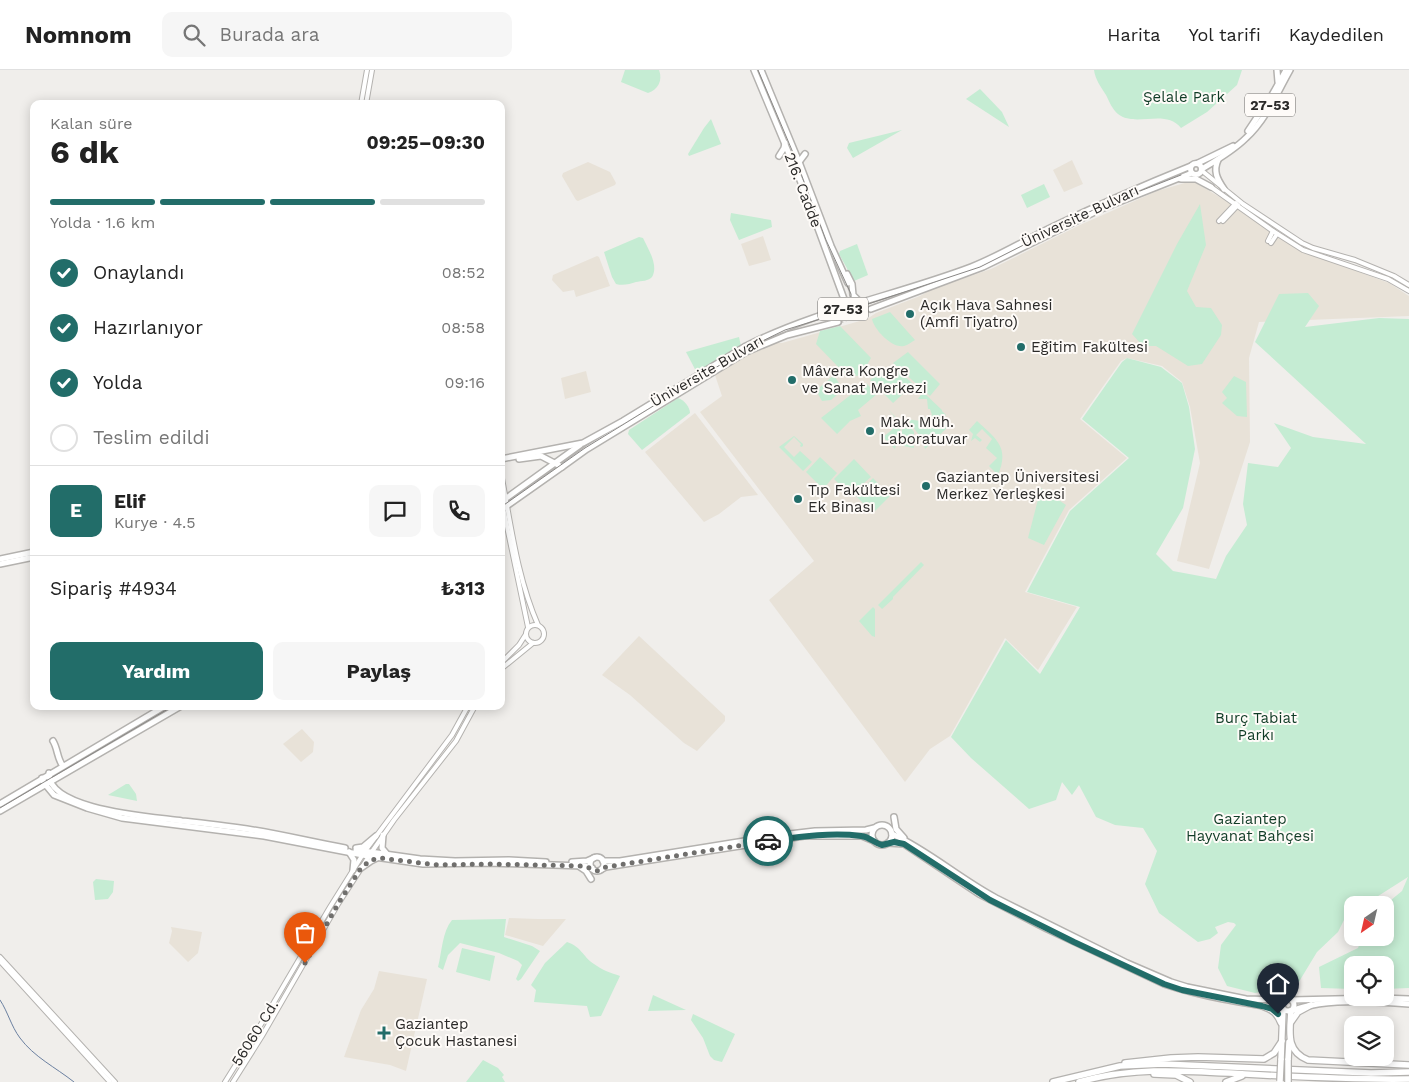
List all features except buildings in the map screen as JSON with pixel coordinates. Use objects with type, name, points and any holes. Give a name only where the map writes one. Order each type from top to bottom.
[{"type":"highway","points":[[1290,1024],[1298,1012],[1311,1005]]},
{"type":"highway","points":[[1262,1006],[1272,1009],[1278,1014],[1283,1027]]},
{"type":"highway","points":[[1282,1009],[1282,1041],[1288,1082]]},
{"type":"highway","points":[[1291,1011],[1290,1036],[1293,1049],[1300,1057],[1308,1060],[1409,1065]]},
{"type":"highway","points":[[1280,1081],[1290,1036]]},
{"type":"highway","points":[[1079,1082],[1216,1057],[1264,1059],[1274,1053],[1282,1041]]},
{"type":"highway","points":[[1053,1082],[1120,1066],[1370,1073],[1409,1072]]},
{"type":"highway","points":[[1160,1067],[1248,1074],[1409,1079]]},
{"type":"highway","points":[[1160,1067],[1190,1082]]},
{"type":"highway","points":[[1226,1082],[1248,1074]]},
{"type":"highway","points":[[1323,1077],[1336,1082]]},
{"type":"highway","points":[[1389,1082],[1400,1079]]},
{"type":"main road","points":[[362,100],[367,70]]},
{"type":"main road","points":[[367,100],[372,70]]},
{"type":"main road","name":"216. Cadde","points":[[754,70],[785,142],[844,298],[844,305],[840,310]]},
{"type":"main road","name":"216. Cadde","points":[[761,70],[831,246]]},
{"type":"main road","points":[[1277,70],[1277,85]]},
{"type":"main road","name":"27-53","points":[[1198,163],[1231,147],[1244,136],[1253,125],[1286,70]]},
{"type":"main road","name":"27-53","points":[[1218,160],[1247,138],[1266,113],[1290,70]]},
{"type":"main road","points":[[779,156],[785,142]]},
{"type":"main road","points":[[792,146],[804,153],[799,162]]},
{"type":"main road","points":[[1194,174],[1200,173],[1202,169],[1218,160]]},
{"type":"main road","points":[[1218,160],[1217,179],[1224,189],[1237,204],[1275,232],[1303,250],[1388,279],[1409,291]]},
{"type":"main road","points":[[1224,189],[1198,163],[1191,166],[1194,174],[1211,187],[1290,236],[1313,248],[1355,260],[1394,276],[1409,285]]},
{"type":"main road","name":"Üniversite Bulvarı","points":[[505,460],[582,443],[623,421],[746,346],[785,328],[926,283],[988,260],[1098,205],[1191,166]]},
{"type":"main road","name":"Üniversite Bulvarı","points":[[871,309],[983,267],[1085,216],[1173,180],[1194,174]]},
{"type":"main road","points":[[1173,180],[1191,178],[1211,187]]},
{"type":"main road","points":[[1221,221],[1237,204]]},
{"type":"main road","points":[[1270,242],[1275,232]]},
{"type":"main road","points":[[831,246],[848,283]]},
{"type":"main road","points":[[831,246],[852,284],[854,298],[861,303]]},
{"type":"main road","name":"Üniversite Bulvarı","points":[[505,507],[587,449],[746,352],[787,335],[838,320]]},
{"type":"main road","points":[[505,499],[582,443]]},
{"type":"main road","points":[[554,449],[549,453],[549,456],[562,467]]},
{"type":"main road","points":[[505,460],[541,456],[555,462]]},
{"type":"main road","points":[[505,512],[524,588],[538,625],[543,629],[544,636],[540,641],[532,642],[505,666]]},
{"type":"main road","points":[[505,513],[528,627],[519,645],[505,658]]},
{"type":"main road","points":[[0,559],[30,553]]},
{"type":"main road","points":[[0,564],[30,558]]},
{"type":"main road","points":[[528,627],[534,624],[538,625]]},
{"type":"main road","points":[[526,634],[528,640],[532,642]]},
{"type":"main road","points":[[0,804],[158,710]]},
{"type":"main road","points":[[0,811],[174,710]]},
{"type":"main road","points":[[367,854],[376,836],[452,735],[466,710]]},
{"type":"main road","points":[[367,854],[456,741],[473,710]]},
{"type":"main road","points":[[53,741],[63,766]]},
{"type":"main road","points":[[49,774],[48,784],[54,795]]},
{"type":"main road","points":[[42,778],[53,788],[71,799],[112,812],[247,830],[318,845]]},
{"type":"main road","points":[[33,793],[42,791],[87,808],[122,818],[264,836],[350,850],[380,858],[430,864],[578,866],[598,871],[606,867],[804,836],[862,836],[882,845],[888,843],[904,844],[1013,907],[1127,963],[1171,982],[1246,999],[1344,999]]},
{"type":"main road","points":[[894,817],[896,829],[906,840],[979,894],[1000,906],[1164,984],[1182,990],[1282,1009],[1288,1012],[1311,1005],[1369,1002],[1409,1004]]},
{"type":"main road","points":[[367,854],[455,861],[581,862],[598,857],[603,861],[614,862],[801,832],[874,828],[880,825],[886,826],[892,834],[906,840]]},
{"type":"main road","points":[[874,828],[872,834],[874,841]]},
{"type":"main road","points":[[888,843],[892,834]]},
{"type":"main road","points":[[383,835],[382,848],[392,856]]},
{"type":"main road","points":[[350,850],[363,847],[376,836]]},
{"type":"main road","points":[[350,850],[354,860],[353,870]]},
{"type":"main road","name":"56060 Cd.","points":[[232,1082],[262,1036],[338,904],[361,868],[367,854]]},
{"type":"main road","name":"56060 Cd.","points":[[225,1082],[353,870],[367,854]]},
{"type":"main road","points":[[361,868],[371,860],[380,858]]},
{"type":"main road","points":[[592,868],[590,864],[594,858]]},
{"type":"main road","points":[[602,869],[604,866],[603,861]]},
{"type":"main road","points":[[578,866],[586,871],[591,879]]},
{"type":"main road","points":[[0,957],[115,1082]]},
{"type":"main road","points":[[0,961],[110,1082]]},
{"type":"main road","points":[[1394,998],[1409,999]]},
{"type":"main road","points":[[1282,1009],[1281,1003],[1283,1000]]},
{"type":"main road","points":[[1291,1011],[1294,1006],[1292,1000]]},
{"type":"shaded area","points":[[1072,160],[1083,184],[1064,192],[1053,170]]},
{"type":"shaded area","points":[[588,162],[610,172],[616,183],[578,201],[562,176],[563,173]]},
{"type":"shaded area","name":"Gaziantep Üniversitesi Merkez Yerleşkesi","points":[[1188,182],[1196,183],[1223,199],[1279,238],[1302,251],[1389,283],[1409,296],[1409,316],[1259,322],[1249,358],[1250,442],[1209,569],[1177,561],[1200,463],[1190,407],[1182,382],[1162,366],[1127,358],[1121,361],[1080,419],[1127,458],[1069,510],[1025,592],[1077,607],[1038,670],[1005,638],[950,736],[930,749],[905,782],[769,600],[814,561],[700,412],[722,396],[715,375],[748,354],[771,343],[782,343],[867,319],[876,313],[920,296],[932,289],[991,269],[1080,225],[1157,191]]},
{"type":"shaded area","points":[[763,236],[771,260],[749,266],[741,244]]},
{"type":"shaded area","points":[[597,256],[610,286],[576,297],[574,290],[563,292],[552,280],[553,275]]},
{"type":"shaded area","points":[[586,371],[591,392],[565,399],[561,378]]},
{"type":"shaded area","points":[[695,413],[758,495],[741,497],[719,514],[704,522],[645,452]]},
{"type":"shaded area","points":[[639,636],[725,716],[725,721],[697,751],[684,743],[630,695],[602,675]]},
{"type":"shaded area","points":[[302,729],[314,742],[313,752],[301,762],[283,744]]},
{"type":"shaded area","points":[[509,918],[566,919],[543,946],[505,935]]},
{"type":"shaded area","points":[[171,927],[202,932],[198,953],[188,962],[169,943]]},
{"type":"shaded area","name":"Gaziantep Çocuk Hastanesi","points":[[379,971],[427,979],[406,1071],[390,1065],[344,1057],[361,1010],[374,989]]},
{"type":"green space","points":[[625,70],[659,70],[659,84],[648,93],[621,82]]},
{"type":"green space","name":"Şelale Park","points":[[1094,70],[1242,70],[1237,85],[1207,112],[1181,128],[1167,119],[1133,119],[1125,118],[1118,114],[1098,83]]},
{"type":"green space","points":[[980,89],[1002,112],[1009,127],[966,99]]},
{"type":"green space","points":[[711,119],[721,144],[689,156],[688,154]]},
{"type":"green space","points":[[902,130],[853,158],[847,148],[849,143]]},
{"type":"green space","points":[[1044,184],[1050,197],[1027,208],[1021,195]]},
{"type":"green space","points":[[1200,204],[1206,245],[1187,291],[1196,307],[1211,308],[1222,325],[1221,335],[1202,364],[1188,366],[1156,346],[1143,346],[1132,334],[1177,244]]},
{"type":"green space","points":[[731,213],[771,220],[772,227],[739,240],[730,220]]},
{"type":"green space","points":[[639,237],[643,238],[654,262],[652,277],[629,284],[616,284],[604,252]]},
{"type":"green space","points":[[857,244],[868,275],[854,281],[839,254],[840,251]]},
{"type":"green space","name":"Burç Tabiat Parkı","points":[[1308,293],[1319,306],[1305,327],[1379,318],[1409,319],[1409,988],[1394,989],[1394,956],[1344,956],[1344,989],[1321,988],[1319,967],[1359,946],[1394,946],[1394,898],[1402,891],[1408,877],[1378,896],[1344,896],[1344,920],[1338,932],[1317,952],[1297,985],[1255,993],[1227,986],[1218,968],[1221,945],[1236,925],[1228,922],[1215,927],[1218,933],[1210,939],[1198,942],[1159,913],[1145,884],[1157,851],[1143,828],[1115,825],[1096,817],[1079,785],[1072,795],[1062,782],[1056,800],[1029,809],[971,758],[951,737],[1006,640],[1040,674],[1080,607],[1027,592],[1070,511],[1129,458],[1082,419],[1122,362],[1127,358],[1161,367],[1182,383],[1189,407],[1195,449],[1183,508],[1156,554],[1173,571],[1216,579],[1226,556],[1247,525],[1243,504],[1248,463],[1278,467],[1291,448],[1274,423],[1313,437],[1366,444],[1255,342],[1279,294]]},
{"type":"green space","points":[[890,312],[915,340],[905,346],[895,345],[880,333],[872,319]]},
{"type":"green space","points":[[840,326],[871,358],[862,374],[847,376],[816,344],[820,331]]},
{"type":"green space","points":[[739,337],[741,346],[697,373],[686,352]]},
{"type":"green space","points":[[908,352],[940,384],[930,396],[893,363]]},
{"type":"green space","points":[[892,365],[922,392],[920,394],[917,391],[907,390],[893,403],[870,380]]},
{"type":"green space","points":[[834,375],[843,390],[831,400],[822,401],[818,394],[819,388]]},
{"type":"green space","points":[[1234,376],[1246,382],[1247,417],[1237,416],[1222,403],[1227,398],[1222,392]]},
{"type":"green space","points":[[866,383],[877,394],[858,410],[861,416],[850,421],[837,434],[821,418]]},
{"type":"green space","points":[[923,392],[942,410],[946,415],[944,418],[951,424],[925,449],[922,439],[907,419],[920,421],[932,415],[930,409],[928,409],[927,399],[918,399]]},
{"type":"green space","points":[[678,398],[686,404],[690,413],[642,450],[628,434],[629,430]]},
{"type":"green space","points":[[888,409],[902,424],[895,449],[883,437],[893,429],[892,427],[898,421]]},
{"type":"green space","points":[[905,420],[914,432],[914,448],[898,445]]},
{"type":"green space","points":[[977,421],[995,439],[1002,450],[998,475],[989,466],[997,458],[986,448],[992,439],[982,429],[976,435],[982,440],[980,442],[975,438],[971,441],[973,434],[969,430]]},
{"type":"green space","points":[[794,436],[803,446],[800,446],[801,444],[794,437],[784,447],[794,457],[800,451],[812,462],[803,471],[779,447]]},
{"type":"green space","points":[[820,457],[837,473],[823,489],[806,472]]},
{"type":"green space","points":[[854,459],[871,477],[850,495],[834,479]]},
{"type":"green space","points":[[873,478],[890,496],[873,513],[856,496]]},
{"type":"green space","points":[[1041,488],[1066,505],[1044,545],[1028,538]]},
{"type":"green space","points":[[921,562],[924,565],[882,609],[878,605]]},
{"type":"green space","points":[[873,607],[875,609],[875,637],[859,621]]},
{"type":"green space","points":[[129,784],[136,794],[137,801],[108,795]]},
{"type":"green space","points":[[96,879],[114,881],[113,892],[108,899],[95,900],[93,882]]},
{"type":"green space","points":[[506,919],[504,937],[532,946],[540,951],[521,979],[518,981],[516,979],[522,965],[518,961],[499,953],[460,943],[448,955],[443,970],[438,967],[444,936],[452,920]]},
{"type":"green space","points":[[567,942],[576,946],[597,966],[620,976],[601,1016],[590,1017],[587,1006],[534,1002],[536,990],[531,985],[545,963]]},
{"type":"green space","points":[[462,948],[495,956],[490,981],[456,972]]},
{"type":"green space","points":[[653,995],[686,1010],[648,1011]]},
{"type":"green space","points":[[693,1014],[735,1034],[722,1062],[714,1060],[710,1056],[703,1038],[691,1020]]},
{"type":"green space","points":[[483,1060],[498,1068],[504,1075],[502,1077],[505,1082],[466,1082]]},
{"type":"waterway","points":[[0,1000],[17,1033],[26,1045],[74,1082]]},
{"type":"tunnel","points":[[837,319],[848,313],[853,305],[848,283]]},
{"type":"tunnel","points":[[838,322],[871,309]]},
{"type":"tram line","points":[[758,70],[794,155],[826,240],[851,294],[851,303],[843,311]]},
{"type":"tram line","points":[[505,504],[585,448],[746,349],[785,330],[980,267],[1099,207],[1181,175]]},
{"type":"tram line","points":[[0,808],[166,710]]},
{"type":"way so far","points":[[305,963],[338,904],[361,868],[371,860],[380,858],[438,865],[584,866],[598,871],[606,867],[768,841]]},
{"type":"place","name":"Açık Hava Sahnesi (Amfi Tiyatro)","points":[[910,314]]},
{"type":"place","name":"Eğitim Fakültesi","points":[[1021,347]]},
{"type":"place","name":"Mâvera Kongre ve Sanat Merkezi","points":[[792,380]]},
{"type":"place","name":"Mak. Müh. Laboratuvar","points":[[870,431]]},
{"type":"place","name":"Gaziantep Üniversitesi Merkez Yerleşkesi","points":[[926,486]]},
{"type":"place","name":"Tıp Fakültesi Ek Binası","points":[[798,499]]},
{"type":"place","name":"Gaziantep Çocuk Hastanesi","points":[[384,1033]]},
{"type":"route","points":[[768,841],[804,836],[846,835],[868,837],[882,845],[894,842],[904,844],[990,900],[1164,984],[1182,990],[1262,1006],[1272,1009],[1278,1014]]},
{"type":"park label","name":"Gaziantep Hayvanat Bahçesi","points":[[1250,828]]}]
